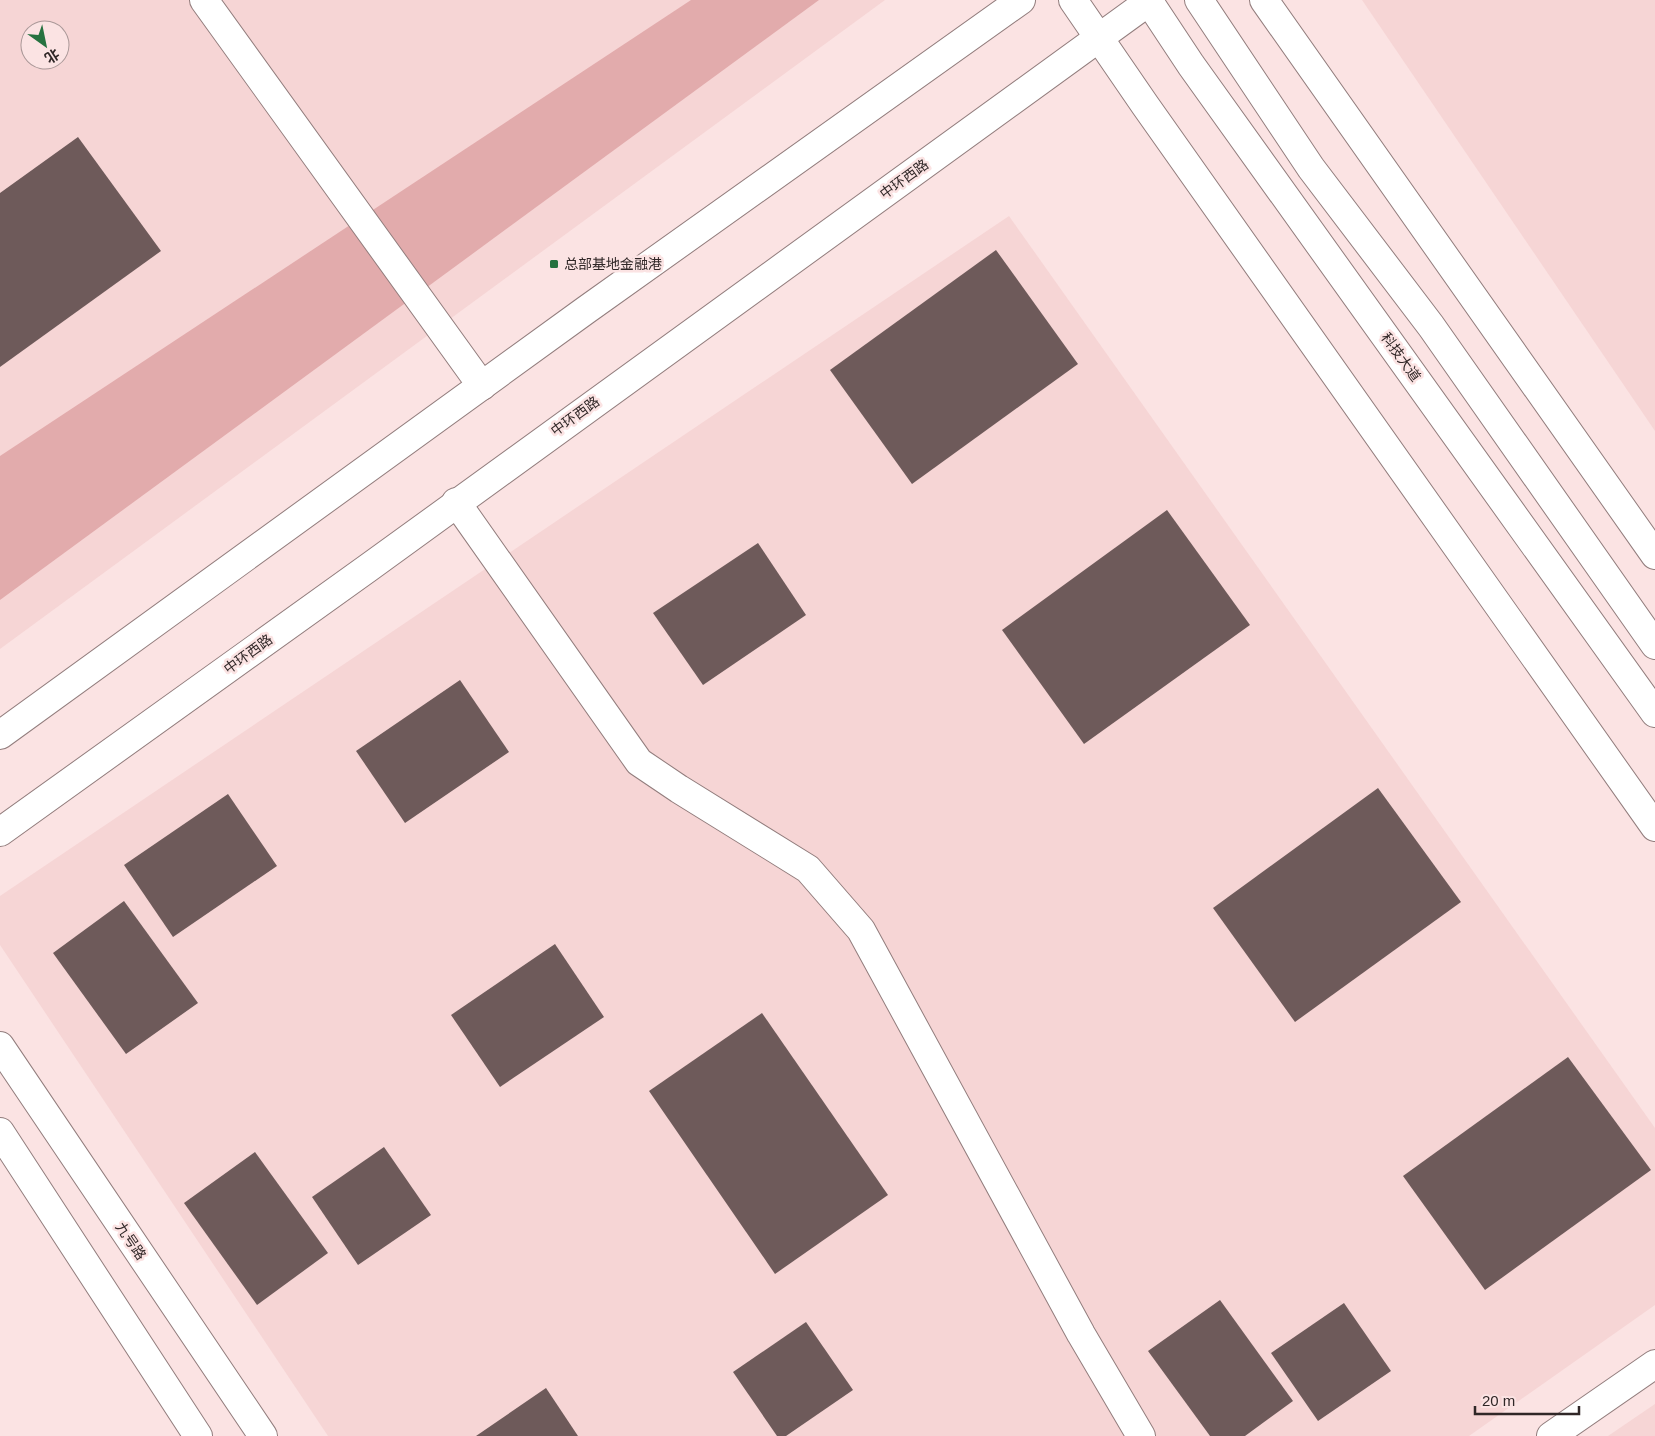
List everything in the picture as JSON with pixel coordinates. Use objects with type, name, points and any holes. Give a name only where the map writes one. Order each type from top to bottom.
[{"type":"street","points":[[204,0],[482,386]]},
{"type":"street","points":[[0,735],[482,386],[1021,0]]},
{"type":"street","points":[[1073,0],[1655,828]]},
{"type":"street","points":[[1199,0],[1311,168],[1431,326],[1655,644]]},
{"type":"street","points":[[1264,0],[1655,555]]},
{"type":"street","name":"中环西路","points":[[0,832],[368,568],[456,502],[1149,1]]},
{"type":"street","name":"科技大道","points":[[1149,1],[1190,65],[1655,713]]},
{"type":"street","points":[[456,502],[639,762],[679,790],[808,869],[861,930],[1081,1334],[1141,1436]]},
{"type":"street","name":"九号路","points":[[0,1046],[263,1436]]},
{"type":"street","points":[[0,1132],[198,1436]]},
{"type":"street","points":[[1551,1436],[1655,1364]]},
{"type":"shaded area","points":[[0,0],[885,0],[0,649]]},
{"type":"shaded area","points":[[691,0],[819,0],[0,600],[0,456]]},
{"type":"shaded area","points":[[1362,0],[1655,0],[1655,431]]},
{"type":"shaded area","points":[[1009,216],[1655,1128],[1655,1305],[1469,1436],[328,1436],[0,945],[0,896]]},
{"type":"shaded area","points":[[1655,1404],[1655,1436],[1608,1436]]},
{"type":"building","points":[[78,137],[161,251],[0,367],[0,193]]},
{"type":"building","points":[[996,250],[1078,364],[912,484],[830,370]]},
{"type":"building","points":[[1167,510],[1250,625],[1084,744],[1002,630]]},
{"type":"building","points":[[758,543],[806,615],[703,685],[653,613]]},
{"type":"building","points":[[460,680],[509,752],[405,823],[356,751]]},
{"type":"building","points":[[1378,788],[1461,902],[1295,1022],[1213,908]]},
{"type":"building","points":[[228,794],[277,866],[173,937],[124,865]]},
{"type":"building","points":[[124,901],[198,1003],[126,1054],[53,953]]},
{"type":"building","points":[[555,944],[604,1017],[500,1087],[451,1015]]},
{"type":"building","points":[[762,1013],[888,1195],[775,1274],[649,1091]]},
{"type":"building","points":[[1568,1057],[1651,1170],[1485,1290],[1403,1176]]},
{"type":"building","points":[[384,1147],[431,1215],[358,1265],[312,1197]]},
{"type":"building","points":[[255,1152],[328,1253],[257,1305],[184,1203]]},
{"type":"building","points":[[1220,1300],[1293,1401],[1245,1436],[1210,1436],[1148,1351]]},
{"type":"building","points":[[1344,1303],[1391,1371],[1318,1421],[1271,1353]]},
{"type":"building","points":[[806,1322],[853,1390],[786,1436],[777,1436],[733,1372]]},
{"type":"building","points":[[546,1388],[578,1436],[476,1436]]},
{"type":"place","name":"总部基地金融港","points":[[554,264]]}]
